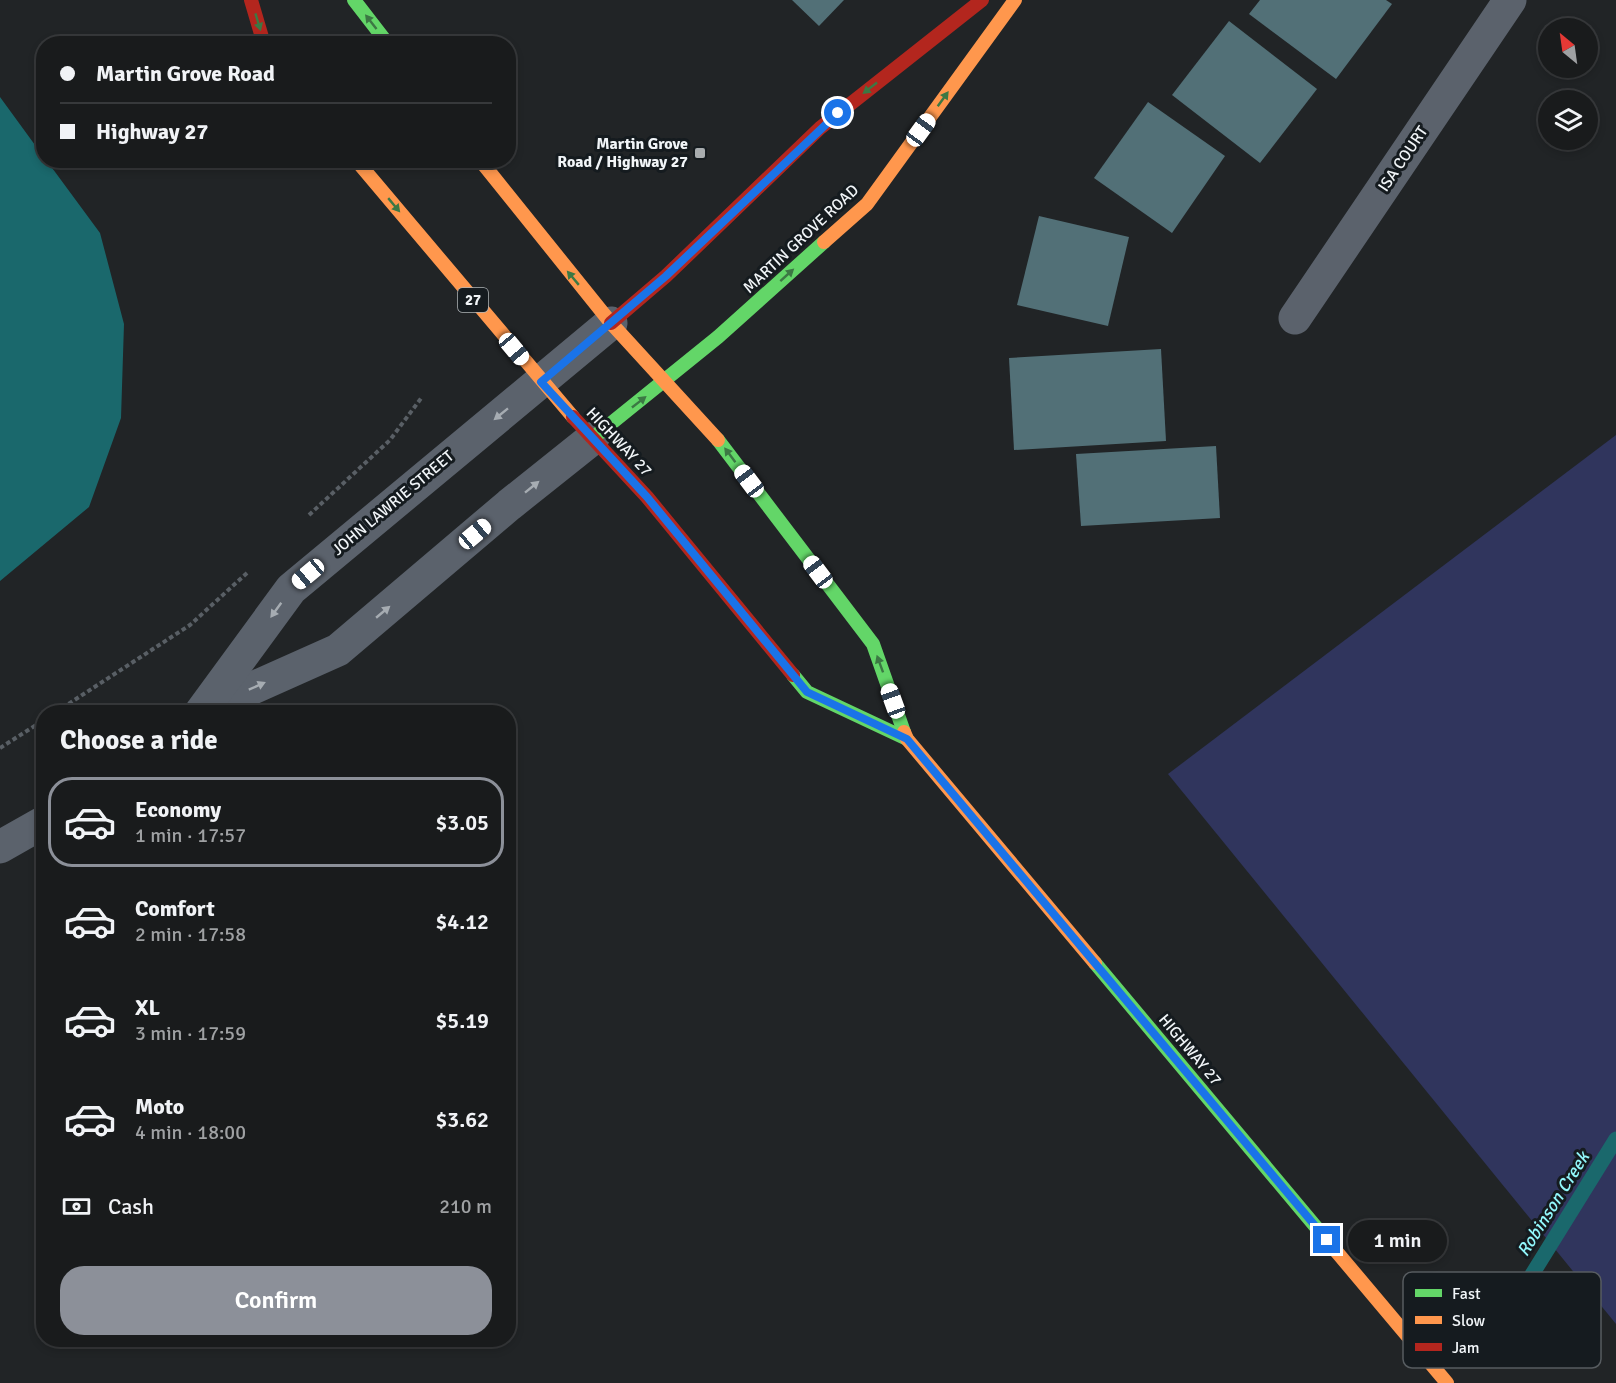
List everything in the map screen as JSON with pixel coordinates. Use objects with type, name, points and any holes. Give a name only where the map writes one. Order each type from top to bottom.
[{"type":"main road","points":[[251,0],[262,36]]},
{"type":"main road","points":[[354,0],[382,36]]},
{"type":"main road","points":[[611,323],[666,276],[820,128],[982,0]]},
{"type":"main road","name":"MARTIN GROVE ROAD","points":[[593,438],[664,382],[867,204],[1015,0]]},
{"type":"main road","name":"HIGHWAY 27","points":[[363,168],[541,382],[647,497],[807,692],[907,739]]},
{"type":"main road","name":"HIGHWAY 27","points":[[486,168],[611,323],[722,445],[873,644],[907,739],[1403,1331]]},
{"type":"main road","name":"HIGHWAY 27","points":[[1434,1368],[1447,1383]]},
{"type":"street","name":"ISA COURT","points":[[1296,318],[1510,0]]},
{"type":"street","name":"JOHN LAWRIE STREET","points":[[206,705],[291,589],[611,323]]},
{"type":"street","name":"JOHN LAWRIE STREET","points":[[215,705],[338,650],[509,505],[593,438]]},
{"type":"street","points":[[0,847],[36,827]]},
{"type":"path","points":[[303,521],[390,440],[422,398]]},
{"type":"path","points":[[67,705],[190,625],[251,569]]},
{"type":"path","points":[[0,748],[36,725]]},
{"type":"shaded area","points":[[0,97],[36,146],[36,168],[52,168],[100,233],[124,324],[121,418],[89,507],[0,581]]},
{"type":"shaded area","points":[[1616,435],[1616,1324],[1601,1306],[1601,1272],[1574,1272],[1168,774]]},
{"type":"building","points":[[792,0],[844,0],[819,26]]},
{"type":"building","points":[[1260,0],[1386,0],[1392,4],[1336,79],[1249,14]]},
{"type":"building","points":[[1229,21],[1317,89],[1260,163],[1172,95]]},
{"type":"building","points":[[1148,102],[1225,156],[1172,233],[1094,178]]},
{"type":"building","points":[[1039,216],[1129,237],[1108,326],[1017,305]]},
{"type":"building","points":[[1161,349],[1166,441],[1014,450],[1009,358]]},
{"type":"building","points":[[1216,446],[1220,518],[1081,526],[1076,454]]},
{"type":"waterway","name":"Robinson Creek","points":[[1534,1272],[1616,1139]]},
{"type":"traffic: fast","points":[[354,0],[382,36]]},
{"type":"traffic: fast","points":[[593,438],[718,337],[824,242]]},
{"type":"traffic: fast","points":[[718,440],[873,644],[904,732]]},
{"type":"traffic: fast","points":[[793,675],[807,692],[907,739]]},
{"type":"traffic: fast","points":[[1095,963],[1336,1251]]},
{"type":"traffic: slow","points":[[824,242],[867,204],[1015,0]]},
{"type":"traffic: slow","points":[[363,168],[573,417]]},
{"type":"traffic: slow","points":[[486,168],[611,323],[718,440]]},
{"type":"traffic: slow","points":[[904,732],[907,739],[1095,963]]},
{"type":"traffic: slow","points":[[1336,1251],[1403,1331]]},
{"type":"traffic: slow","points":[[1434,1368],[1447,1383]]},
{"type":"traffic: jam","points":[[251,0],[262,36]]},
{"type":"traffic: jam","points":[[611,323],[666,276],[820,128],[982,0]]},
{"type":"traffic: jam","points":[[573,417],[647,497],[793,675]]},
{"type":"place","name":"Martin Grove Road / Highway 27","points":[[700,153]]},
{"type":"route","points":[[838,113],[666,276],[541,382],[647,497],[807,692],[907,739],[1327,1240]]}]
